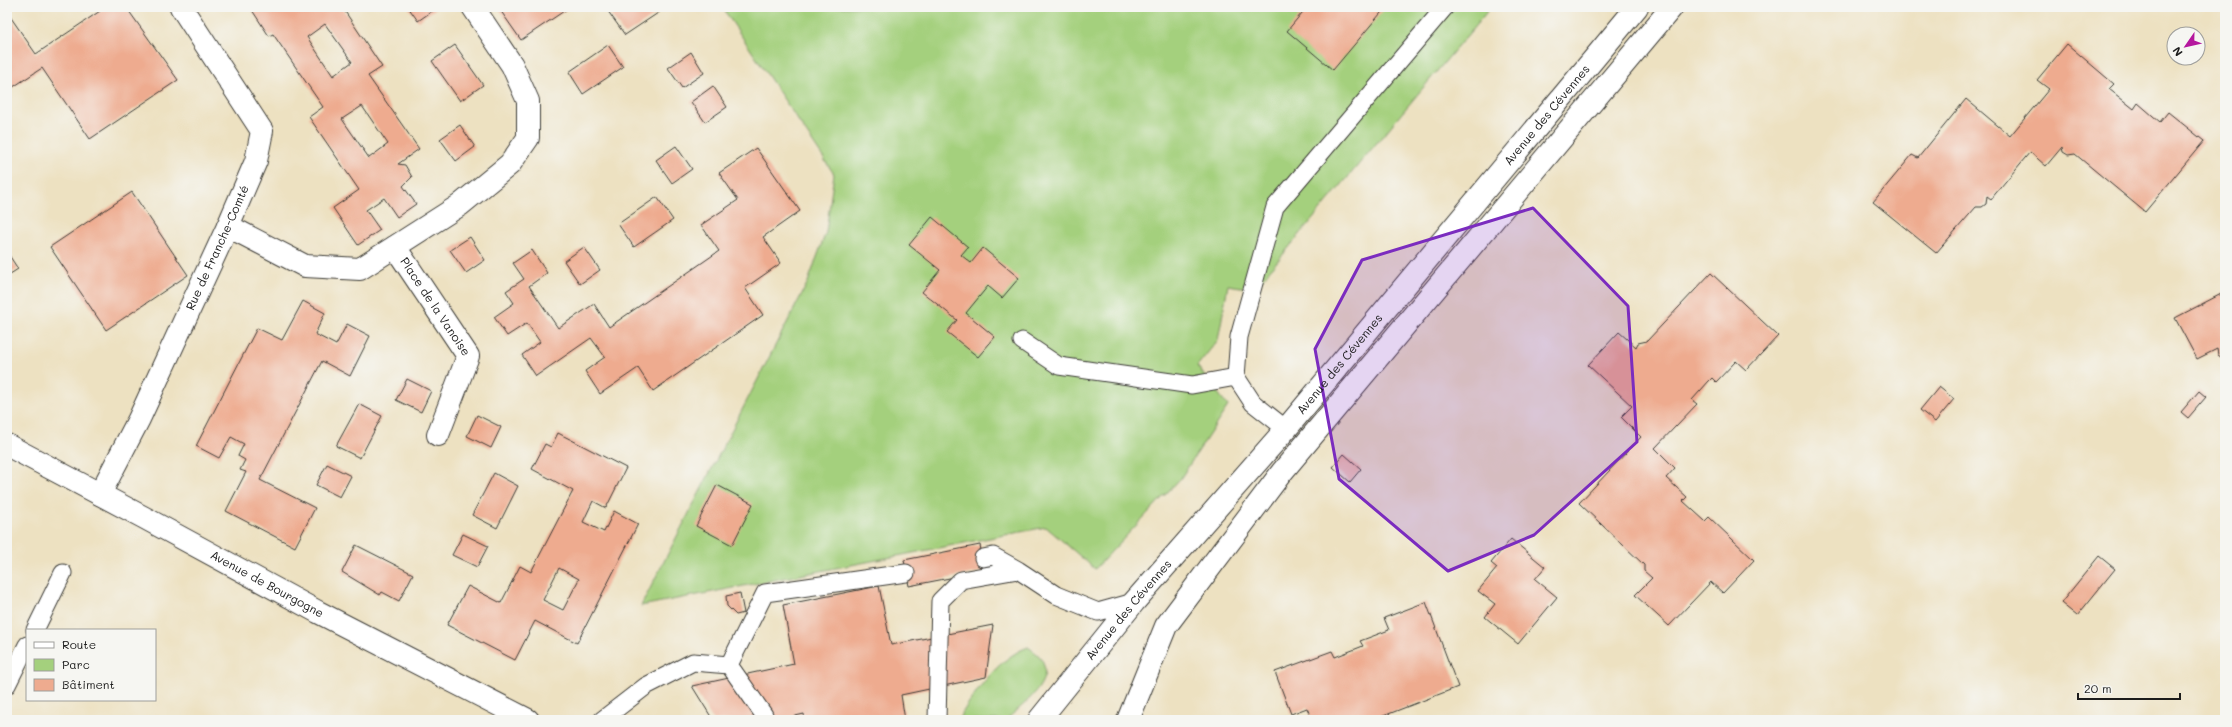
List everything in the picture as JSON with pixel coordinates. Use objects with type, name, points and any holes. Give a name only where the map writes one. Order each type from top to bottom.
[{"type":"street","name":"Rue de Franche-Comté","points":[[100,494],[138,419],[228,226],[256,161],[262,131],[181,7]]},
{"type":"street","points":[[228,226],[305,266],[360,269],[460,205],[510,164],[532,139],[528,101],[512,65],[473,7]]},
{"type":"street","name":"Avenue des Cévennes","points":[[1040,720],[1134,602],[1286,429],[1637,7]]},
{"type":"street","name":"Avenue des Cévennes","points":[[1128,720],[1166,626],[1282,472],[1672,7]]},
{"type":"street","name":"Place de la Vanoise","points":[[395,247],[468,356],[438,435]]},
{"type":"street","name":"Avenue de Bourgogne","points":[[7,445],[318,612],[528,720]]},
{"type":"lane","points":[[1286,429],[1253,404],[1236,377],[1239,337],[1275,207],[1445,7]]},
{"type":"lane","points":[[1022,341],[1059,366],[1192,386],[1236,377]]},
{"type":"lane","points":[[983,558],[993,556],[1018,570],[1056,595],[1098,612],[1134,602]]},
{"type":"lane","points":[[937,720],[940,601],[961,580],[1018,570]]},
{"type":"lane","points":[[36,629],[64,572]]},
{"type":"lane","points":[[729,665],[765,593],[906,573]]},
{"type":"lane","points":[[7,685],[26,647]]},
{"type":"lane","points":[[602,720],[646,686],[693,662],[729,665]]},
{"type":"lane","points":[[729,665],[766,720]]},
{"type":"highlighted area","points":[[1533,208],[1628,306],[1637,442],[1534,535],[1448,571],[1339,479],[1315,349],[1362,260]]},
{"type":"green space","points":[[722,7],[1491,7],[1254,289],[1228,285],[1218,340],[1197,366],[1228,406],[1180,479],[1095,569],[1046,527],[641,606],[808,282],[826,232],[834,174]]},
{"type":"green space","points":[[1028,647],[1040,657],[1044,666],[1044,675],[1041,684],[1028,700],[1006,720],[958,720],[979,688],[997,668],[1017,652]]},
{"type":"building","points":[[106,7],[126,7],[178,80],[90,139],[42,68],[7,91],[7,12],[36,54]]},
{"type":"building","points":[[250,7],[342,7],[382,67],[368,76],[419,149],[398,164],[405,165],[412,177],[403,186],[416,204],[397,217],[384,198],[366,210],[380,230],[358,245],[333,208],[359,190],[309,117],[323,107],[273,34],[269,36]],"holes":[[[325,24],[352,62],[333,76],[307,37]],[[362,106],[388,144],[369,158],[342,119]]]},
{"type":"building","points":[[408,7],[438,7],[418,21]]},
{"type":"building","points":[[498,7],[570,7],[521,40]]},
{"type":"building","points":[[605,7],[659,7],[661,11],[625,35]]},
{"type":"building","points":[[1307,7],[1386,7],[1333,70],[1287,31]]},
{"type":"building","points":[[2067,44],[2114,84],[2109,89],[2134,109],[2138,103],[2160,122],[2168,112],[2204,141],[2145,212],[2075,154],[2068,155],[2063,152],[2062,147],[2046,166],[2030,152],[1991,199],[1987,196],[1986,204],[1982,207],[1976,207],[1936,253],[1873,202],[1912,155],[1918,158],[1966,99],[2010,136],[2049,89],[2037,80]]},
{"type":"building","points":[[455,45],[483,85],[460,101],[432,61]]},
{"type":"building","points":[[608,45],[623,67],[583,94],[569,72]]},
{"type":"building","points":[[691,52],[704,73],[682,88],[668,68]]},
{"type":"building","points":[[713,86],[727,107],[705,122],[691,102]]},
{"type":"building","points":[[460,125],[475,147],[456,161],[440,139]]},
{"type":"building","points":[[676,146],[692,169],[672,183],[656,160]]},
{"type":"building","points":[[756,148],[800,211],[763,237],[781,263],[745,288],[763,315],[653,391],[638,368],[600,394],[585,371],[605,357],[591,338],[536,376],[522,355],[540,342],[527,323],[507,336],[494,317],[514,303],[506,291],[524,279],[513,263],[532,250],[547,273],[529,286],[558,328],[594,304],[609,327],[719,251],[701,225],[738,200],[719,173]]},
{"type":"building","points":[[132,192],[188,275],[106,330],[50,247]]},
{"type":"building","points":[[657,197],[673,220],[634,247],[618,224]]},
{"type":"building","points":[[932,217],[968,247],[961,255],[971,263],[983,248],[1019,278],[1002,298],[988,286],[966,313],[995,337],[978,357],[947,332],[957,320],[922,292],[940,270],[909,245]]},
{"type":"building","points":[[470,237],[485,260],[466,273],[450,250]]},
{"type":"building","points":[[584,247],[600,270],[580,284],[564,261]]},
{"type":"building","points":[[7,252],[18,269],[7,276]]},
{"type":"building","points":[[1711,273],[1778,336],[1746,370],[1736,361],[1716,382],[1712,378],[1692,400],[1697,404],[1655,448],[1675,468],[1666,478],[1687,497],[1683,501],[1705,521],[1709,517],[1754,560],[1723,593],[1711,582],[1669,626],[1635,595],[1652,578],[1644,571],[1644,565],[1579,503],[1641,437],[1621,417],[1632,406],[1588,365],[1619,332],[1636,347],[1638,343],[1647,341]]},
{"type":"building","points":[[2225,292],[2225,360],[2218,355],[2217,349],[2197,359],[2175,318]]},
{"type":"building","points":[[303,301],[325,313],[315,334],[336,345],[347,324],[370,336],[350,376],[322,361],[260,480],[315,508],[295,547],[226,511],[246,472],[240,470],[245,460],[238,456],[244,444],[231,437],[219,458],[196,446],[257,328],[282,340]]},
{"type":"building","points":[[407,379],[431,391],[421,412],[396,400]]},
{"type":"building","points":[[1939,387],[1954,399],[1935,422],[1920,410]]},
{"type":"building","points":[[2199,391],[2206,397],[2188,418],[2181,412]]},
{"type":"building","points":[[359,404],[382,416],[360,458],[336,446]]},
{"type":"building","points":[[477,415],[501,427],[491,448],[467,436]]},
{"type":"building","points":[[558,433],[626,468],[606,508],[593,501],[583,522],[604,532],[614,511],[638,524],[577,643],[535,621],[515,660],[447,625],[468,586],[501,603],[520,566],[531,572],[573,491],[532,469],[545,444],[551,447]],"holes":[[[559,568],[579,579],[563,610],[543,600]]]},
{"type":"building","points":[[1344,454],[1361,469],[1350,482],[1333,467]]},
{"type":"building","points":[[327,464],[351,476],[340,497],[316,485]]},
{"type":"building","points":[[494,473],[518,486],[497,528],[472,515]]},
{"type":"building","points":[[717,485],[753,504],[732,545],[696,526]]},
{"type":"building","points":[[463,534],[488,546],[477,567],[452,555]]},
{"type":"building","points":[[1511,539],[1545,567],[1535,579],[1557,597],[1518,644],[1485,617],[1495,604],[1478,591],[1497,568],[1491,563]]},
{"type":"building","points":[[356,545],[413,574],[399,601],[382,592],[380,595],[342,572]]},
{"type":"building","points":[[980,545],[985,571],[909,586],[904,560]]},
{"type":"building","points":[[2099,556],[2115,569],[2077,616],[2061,603]]},
{"type":"building","points":[[879,586],[891,645],[993,625],[986,677],[901,695],[905,720],[805,720],[804,714],[778,720],[713,720],[692,686],[794,664],[783,605]]},
{"type":"building","points":[[740,593],[744,613],[736,615],[727,606],[726,596]]},
{"type":"building","points":[[1426,602],[1458,687],[1373,720],[1312,720],[1307,708],[1291,714],[1275,672],[1332,651],[1335,657],[1363,646],[1360,641],[1389,630],[1384,618]]}]
